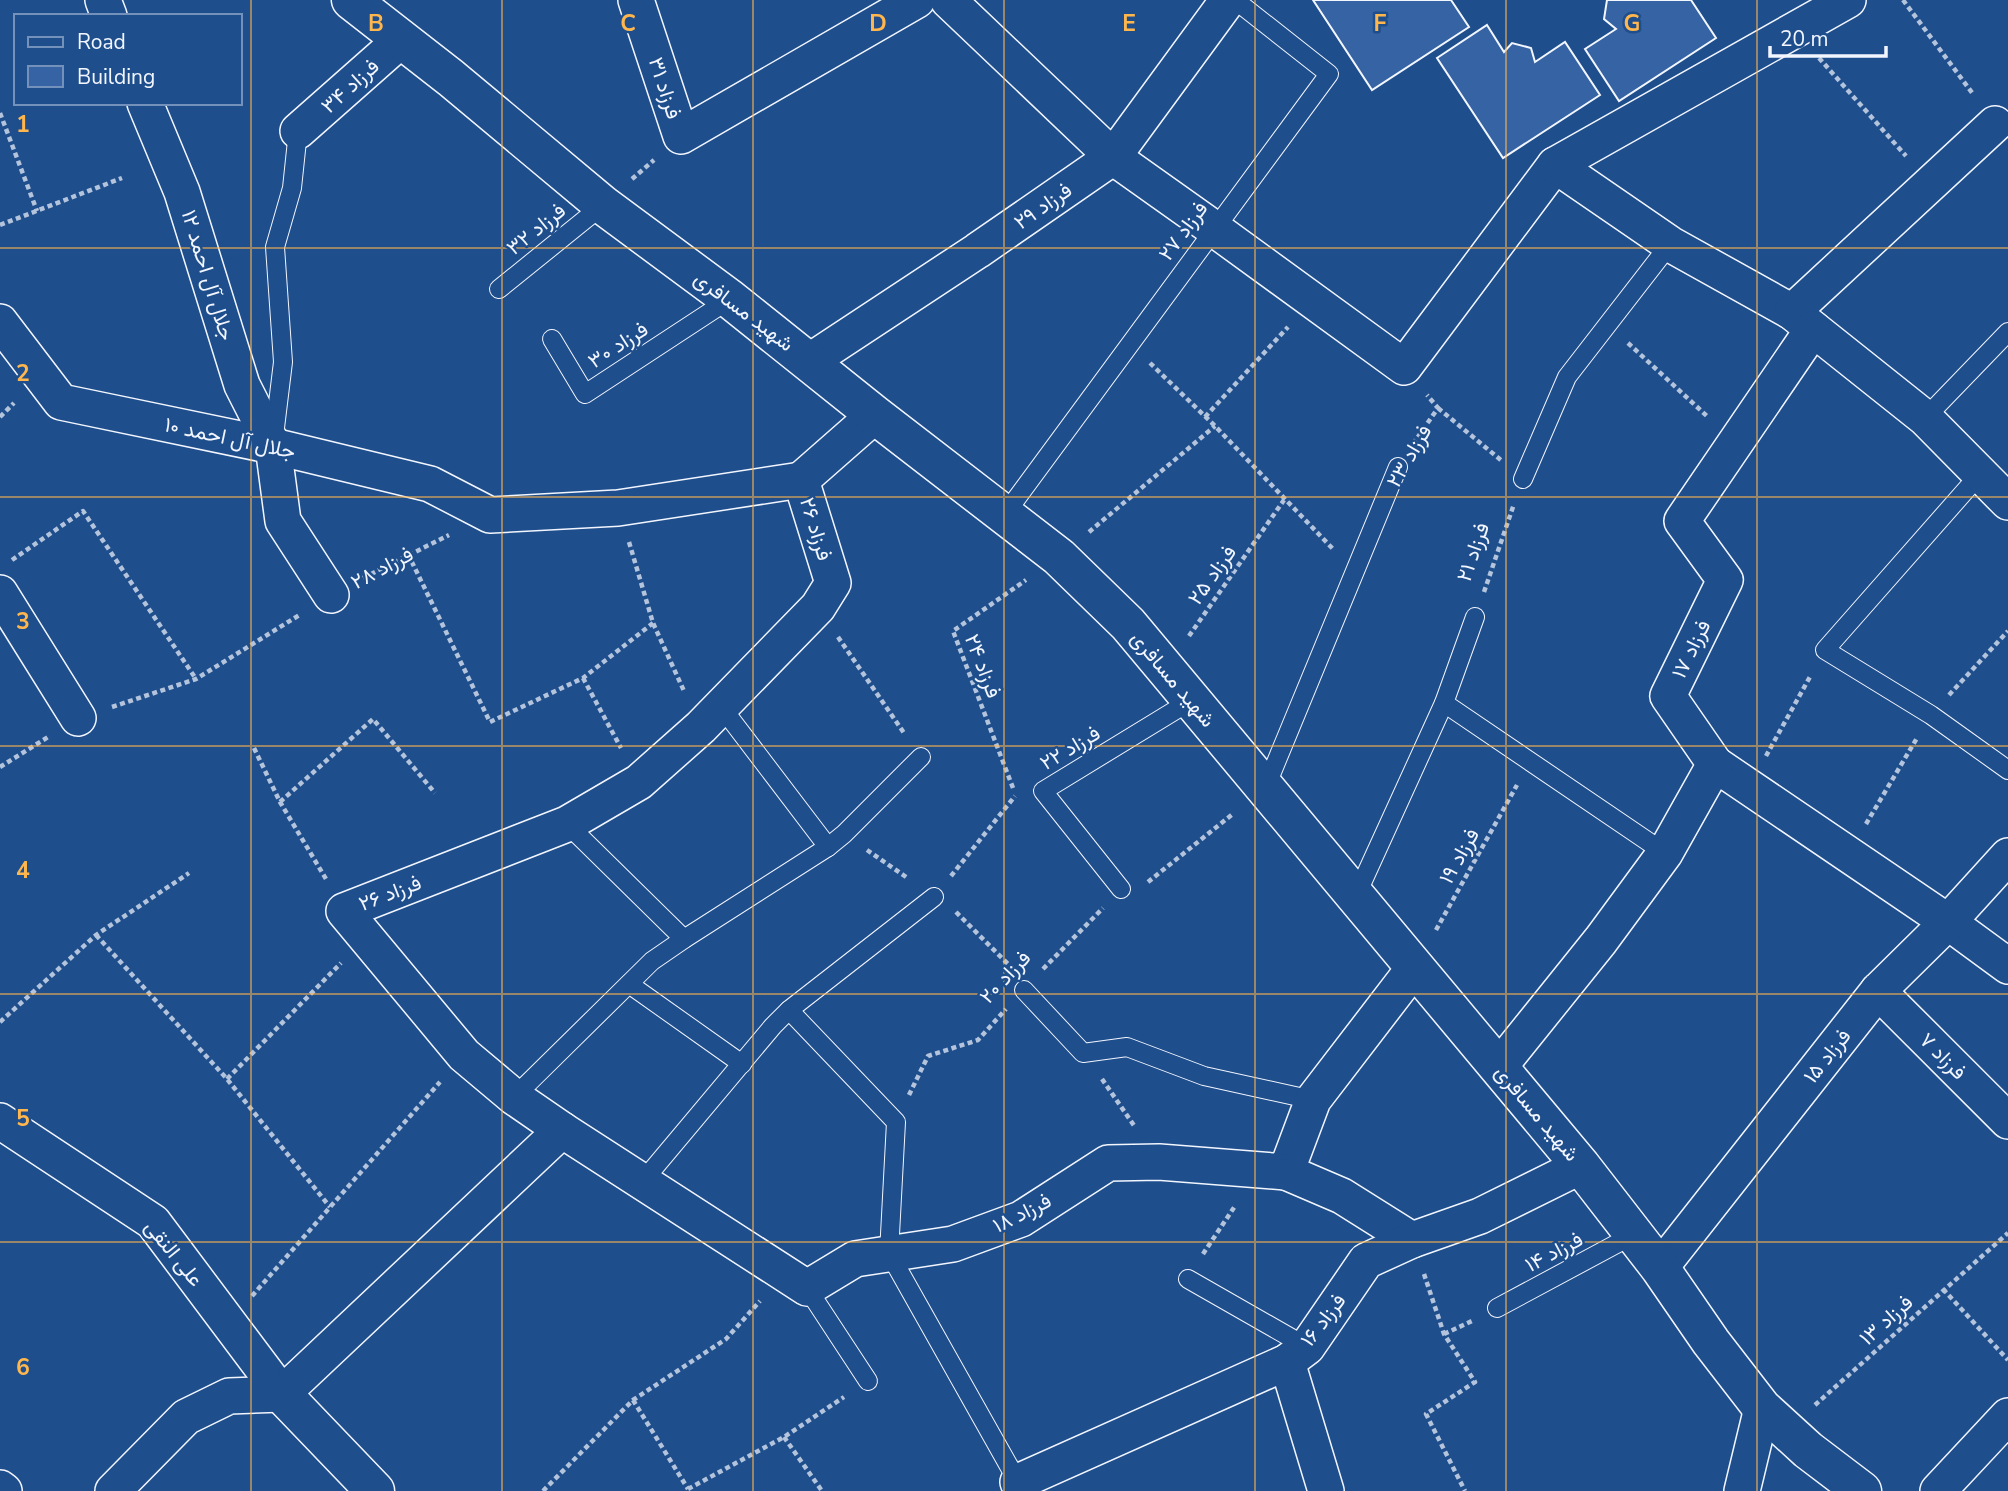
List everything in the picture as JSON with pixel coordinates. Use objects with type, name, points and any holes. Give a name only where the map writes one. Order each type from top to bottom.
[{"type":"street","name":"شهید مسافری","points":[[351,0],[603,205],[730,299],[1059,557],[1128,624],[1581,1166],[1660,1268],[1711,1342],[1774,1420],[1862,1491]]},
{"type":"street","name":"فرزاد ۳۱","points":[[636,0],[681,136]]},
{"type":"street","points":[[681,136],[917,0]]},
{"type":"street","points":[[947,0],[1113,158],[1404,367],[1555,164],[1849,0]]},
{"type":"street","name":"فرزاد ۲۹","points":[[810,361],[1113,158],[1228,0]]},
{"type":"street","name":"فرزاد ۳۴","points":[[298,131],[401,40]]},
{"type":"street","name":"جلال آل احمد ۱۲","points":[[146,105],[182,192],[242,385],[273,446],[283,521],[331,595]]},
{"type":"street","name":"فرزاد ۱۷","points":[[1716,764],[1668,696],[1725,580],[1682,521],[1735,442],[1803,321],[1930,183],[1995,124]]},
{"type":"street","points":[[1555,164],[1670,244],[1803,321],[1925,418],[2008,502]]},
{"type":"street","name":"جلال آل احمد ۱۰","points":[[0,322],[61,402],[273,446],[430,484],[490,515]]},
{"type":"street","points":[[490,515],[618,508],[801,480],[875,415]]},
{"type":"street","name":"فرزاد ۲۶","points":[[562,1130],[514,1097],[464,1055],[344,911],[567,824],[639,782],[711,716],[818,607],[833,583],[801,480]]},
{"type":"street","points":[[5,577],[78,718]]},
{"type":"street","points":[[1499,1067],[1601,940],[1665,853],[1716,764],[2008,966]]},
{"type":"street","name":"فرزاد ۱۵","points":[[1660,1268],[1878,990],[1948,922],[2008,856]]},
{"type":"street","points":[[1272,1171],[1313,1100],[1415,967]]},
{"type":"street","name":"فرزاد ۷","points":[[1878,990],[2008,1121]]},
{"type":"street","name":"علی النقی","points":[[0,1121],[153,1223],[282,1394]]},
{"type":"street","points":[[113,1491],[187,1418],[229,1396],[282,1394],[562,1130],[796,1281]]},
{"type":"street","name":"فرزاد ۱۸","points":[[796,1281],[855,1259],[953,1244],[1021,1219],[1108,1163],[1159,1162],[1272,1171],[1342,1196],[1412,1240]]},
{"type":"street","name":"فرزاد ۱۶","points":[[1018,1482],[1297,1354],[1366,1261],[1412,1240],[1480,1216],[1581,1166]]},
{"type":"street","points":[[1297,1354],[1326,1491]]},
{"type":"street","points":[[282,1394],[375,1491]]},
{"type":"street","points":[[1938,1491],[2008,1416]]},
{"type":"street","points":[[1742,1491],[1774,1420]]},
{"type":"street","points":[[0,1488],[4,1491]]},
{"type":"lane","name":"فرزاد ۲۷","points":[[1005,514],[1329,74],[1235,0]]},
{"type":"lane","points":[[273,446],[283,362],[275,247],[292,188],[298,131]]},
{"type":"lane","name":"فرزاد ۳۲","points":[[499,289],[603,205]]},
{"type":"lane","points":[[1523,479],[1567,377],[1670,244]]},
{"type":"lane","name":"فرزاد ۳۰","points":[[551,339],[585,394],[730,299]]},
{"type":"lane","points":[[1925,418],[2008,332]]},
{"type":"lane","name":"فرزاد ۲۳","points":[[1265,789],[1398,467]]},
{"type":"lane","points":[[1980,474],[1825,650],[1931,715],[2008,770]]},
{"type":"lane","points":[[1356,896],[1444,702],[1475,617]]},
{"type":"lane","name":"فرزاد ۲۲","points":[[1121,889],[1043,791],[1192,700]]},
{"type":"lane","points":[[1444,702],[1665,853]]},
{"type":"lane","points":[[711,716],[828,847]]},
{"type":"lane","points":[[514,1097],[652,961],[828,847],[921,757]]},
{"type":"lane","points":[[567,824],[684,939]]},
{"type":"lane","points":[[643,1181],[789,1010],[934,897]]},
{"type":"lane","points":[[629,984],[742,1064]]},
{"type":"lane","points":[[1024,990],[1083,1053],[1128,1047],[1204,1076],[1313,1100]]},
{"type":"lane","points":[[789,1010],[896,1122],[889,1253],[1018,1482]]},
{"type":"lane","name":"فرزاد ۱۴","points":[[1497,1308],[1633,1236]]},
{"type":"lane","points":[[1188,1279],[1297,1354]]},
{"type":"lane","points":[[796,1281],[868,1381]]},
{"type":"path","points":[[1903,0],[1995,124]]},
{"type":"path","points":[[1795,32],[1930,183]]},
{"type":"path","points":[[0,113],[37,211]]},
{"type":"path","points":[[603,205],[681,136]]},
{"type":"path","points":[[0,225],[122,178]]},
{"type":"path","points":[[1205,416],[1312,300]]},
{"type":"path","points":[[1608,324],[1735,442]]},
{"type":"path","points":[[1130,343],[1215,426],[1356,572]]},
{"type":"path","name":"فرزاد ۲۳","points":[[1398,467],[1438,408],[1404,367]]},
{"type":"path","points":[[1438,408],[1523,479]]},
{"type":"path","points":[[1059,557],[1215,426]]},
{"type":"path","name":"فرزاد ۲۱","points":[[1475,617],[1523,479]]},
{"type":"path","name":"فرزاد ۲۵","points":[[1167,668],[1284,500]]},
{"type":"path","points":[[618,508],[653,623],[711,716]]},
{"type":"path","points":[[5,577],[83,511],[196,679]]},
{"type":"path","name":"فرزاد ۲۸","points":[[0,767],[78,718],[196,679],[331,595],[490,515]]},
{"type":"path","points":[[408,554],[490,722],[583,678],[653,623]]},
{"type":"path","name":"فرزاد ۲۴","points":[[934,897],[1016,795],[953,631],[1059,557]]},
{"type":"path","points":[[818,607],[921,757]]},
{"type":"path","points":[[1749,787],[1825,650]]},
{"type":"path","points":[[583,678],[639,782]]},
{"type":"path","points":[[281,803],[373,719],[435,793]]},
{"type":"path","points":[[254,748],[281,803],[344,911]]},
{"type":"path","name":"فرزاد ۱۹","points":[[1415,967],[1531,761]]},
{"type":"path","name":"فرزاد ۲۰","points":[[896,1122],[928,1056],[978,1040],[1121,889],[1147,883],[1265,789]]},
{"type":"path","points":[[0,1022],[96,935],[189,873]]},
{"type":"path","points":[[96,935],[227,1079],[330,1207]]},
{"type":"path","points":[[227,1079],[366,937]]},
{"type":"path","points":[[1083,1053],[1159,1162]]},
{"type":"path","points":[[229,1323],[464,1055]]},
{"type":"path","points":[[1188,1279],[1272,1171]]},
{"type":"path","name":"فرزاد ۱۳","points":[[1774,1420],[1944,1289],[2008,1233]]},
{"type":"path","points":[[1412,1240],[1444,1334],[1475,1382],[1426,1414],[1465,1491]]},
{"type":"path","points":[[543,1491],[633,1400],[726,1339],[796,1281]]},
{"type":"path","points":[[1944,1289],[2008,1360]]},
{"type":"path","points":[[633,1400],[689,1490],[784,1437],[868,1381]]},
{"type":"path","points":[[784,1437],[822,1491]]},
{"type":"building","points":[[1313,0],[1451,0],[1469,27],[1372,90]]},
{"type":"building","points":[[1607,0],[1691,0],[1716,38],[1619,101],[1585,49],[1616,29],[1604,19]]},
{"type":"building","points":[[1487,25],[1504,52],[1512,43],[1531,48],[1535,62],[1565,42],[1600,95],[1503,158],[1437,58]]}]
